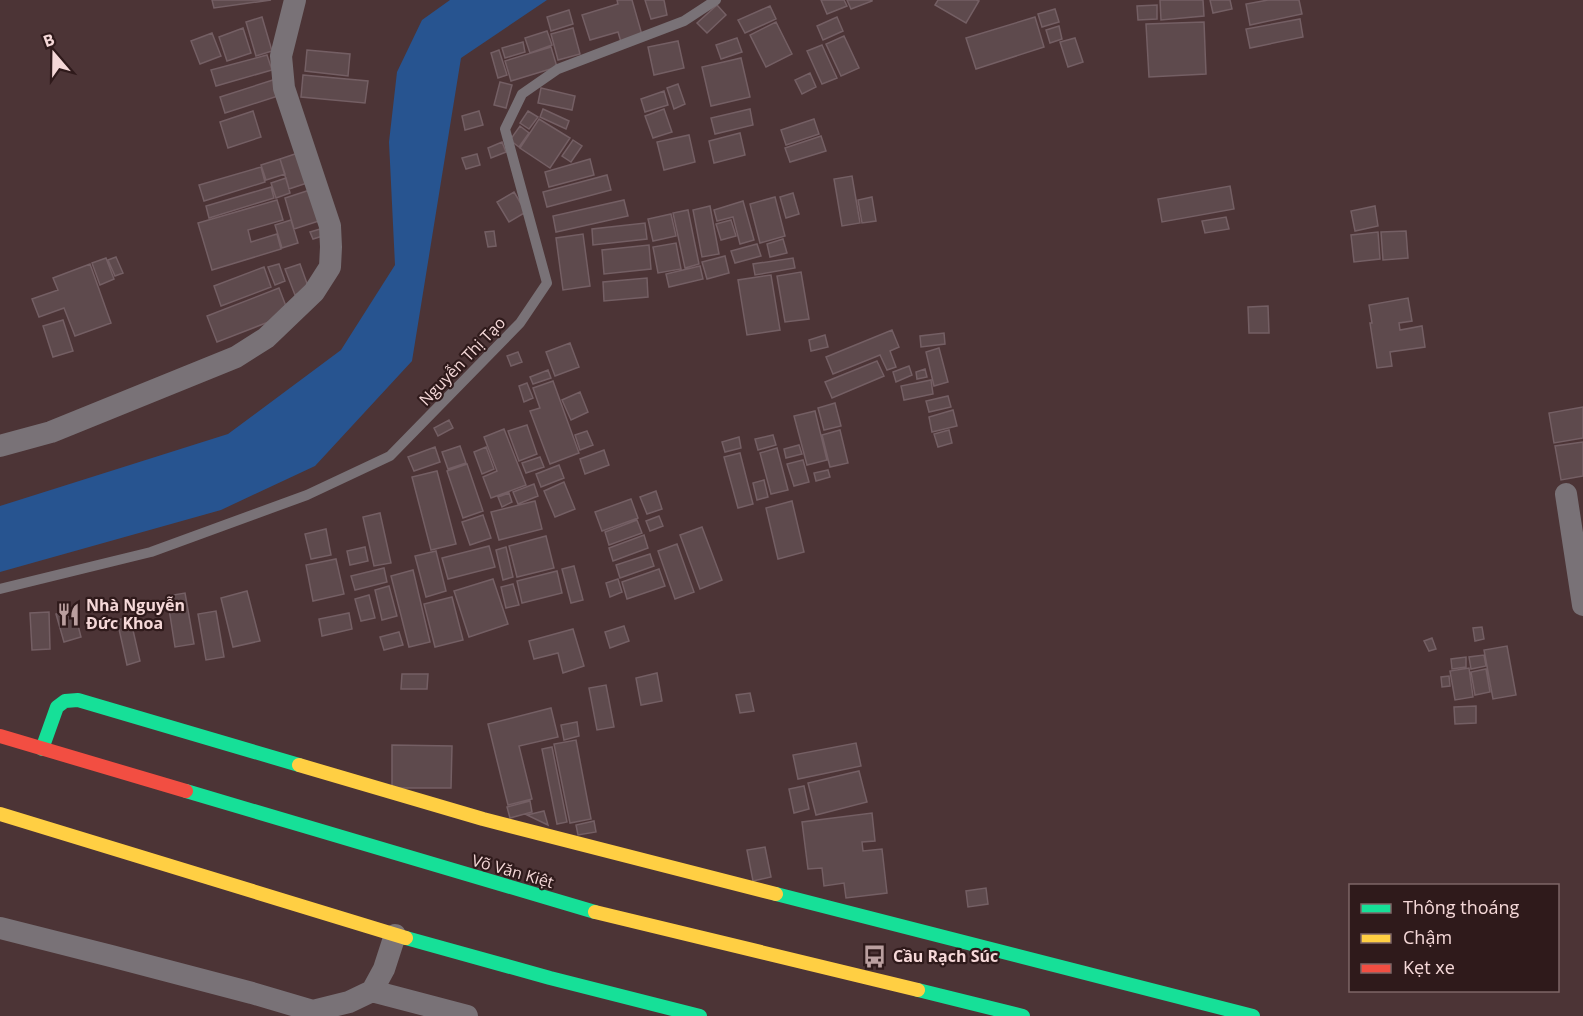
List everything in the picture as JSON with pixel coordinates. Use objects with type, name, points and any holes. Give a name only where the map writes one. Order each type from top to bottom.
[{"type":"main road","points":[[42,749],[57,707],[65,701],[78,700],[483,819],[1253,1016]]},
{"type":"main road","name":"Võ Văn Kiệt","points":[[0,736],[590,911],[1023,1016]]},
{"type":"main road","points":[[0,814],[395,935],[700,1016]]},
{"type":"street","points":[[0,446],[51,432],[236,357],[266,338],[314,292],[330,267],[330,226],[284,88],[281,56],[295,0]]},
{"type":"street","points":[[1566,494],[1583,606]]},
{"type":"street","points":[[0,928],[313,1011],[349,1002],[372,990],[384,969],[395,935]]},
{"type":"street","points":[[372,990],[467,1016]]},
{"type":"lane","name":"Nguyễn Thị Tạo","points":[[0,589],[151,552],[307,495],[390,456],[520,323],[548,283],[505,129],[522,94],[558,69],[684,21],[716,0]]},
{"type":"water","points":[[450,0],[547,0],[461,58],[412,361],[315,466],[221,510],[0,572],[0,506],[228,434],[341,350],[395,265],[389,142],[397,72],[422,20]]},
{"type":"building","points":[[212,0],[271,0],[214,8]]},
{"type":"building","points":[[617,0],[632,0],[642,35],[621,42],[618,32],[590,40],[582,15],[618,4]]},
{"type":"building","points":[[645,0],[664,0],[667,15],[651,19]]},
{"type":"building","points":[[821,0],[844,0],[847,6],[827,14]]},
{"type":"building","points":[[847,0],[872,0],[872,1],[851,9]]},
{"type":"building","points":[[938,0],[979,1],[966,23],[935,5]]},
{"type":"building","points":[[1160,0],[1203,0],[1204,16],[1161,20]]},
{"type":"building","points":[[1210,0],[1230,0],[1232,9],[1213,13]]},
{"type":"building","points":[[1268,0],[1299,0],[1302,14],[1250,25],[1246,4]]},
{"type":"building","points":[[717,5],[726,15],[707,33],[697,23]]},
{"type":"building","points":[[1157,5],[1157,19],[1138,20],[1137,6]]},
{"type":"building","points":[[770,6],[776,19],[745,33],[738,20]]},
{"type":"building","points":[[1055,9],[1059,22],[1042,27],[1038,14]]},
{"type":"building","points":[[569,10],[573,24],[551,31],[547,17]]},
{"type":"building","points":[[262,17],[272,51],[256,56],[246,22]]},
{"type":"building","points":[[837,17],[843,31],[823,40],[817,26]]},
{"type":"building","points":[[1035,17],[1044,47],[976,69],[966,38]]},
{"type":"building","points":[[1300,19],[1303,37],[1250,48],[1246,29]]},
{"type":"building","points":[[776,22],[792,54],[766,67],[750,35]]},
{"type":"building","points":[[1204,22],[1206,74],[1149,77],[1146,24]]},
{"type":"building","points":[[1059,26],[1062,39],[1050,43],[1046,30]]},
{"type":"building","points":[[243,28],[251,53],[227,61],[219,37]]},
{"type":"building","points":[[573,28],[580,54],[558,60],[551,34]]},
{"type":"building","points":[[547,31],[552,45],[530,53],[525,38]]},
{"type":"building","points":[[212,33],[221,56],[200,64],[191,41]]},
{"type":"building","points":[[844,36],[859,68],[841,76],[826,44]]},
{"type":"building","points":[[737,38],[742,52],[721,59],[716,45]]},
{"type":"building","points":[[1075,38],[1083,62],[1068,67],[1060,42]]},
{"type":"building","points":[[678,41],[684,68],[654,75],[648,47]]},
{"type":"building","points":[[523,42],[525,52],[505,58],[502,48]]},
{"type":"building","points":[[822,45],[837,78],[822,84],[807,51]]},
{"type":"building","points":[[551,47],[557,67],[511,81],[505,61]]},
{"type":"building","points":[[307,50],[350,54],[348,76],[305,71]]},
{"type":"building","points":[[499,50],[507,75],[498,78],[491,53]]},
{"type":"building","points":[[267,55],[272,70],[216,86],[211,70]]},
{"type":"building","points":[[741,58],[750,97],[711,106],[702,67]]},
{"type":"building","points":[[810,73],[816,87],[802,94],[795,80]]},
{"type":"building","points":[[303,75],[368,81],[365,103],[301,97]]},
{"type":"building","points":[[276,79],[281,95],[225,113],[220,97]]},
{"type":"building","points":[[500,82],[512,85],[506,108],[494,105]]},
{"type":"building","points":[[678,84],[685,104],[674,109],[667,88]]},
{"type":"building","points":[[541,88],[575,96],[572,110],[538,103]]},
{"type":"building","points":[[664,91],[668,105],[645,112],[641,99]]},
{"type":"building","points":[[543,109],[569,121],[566,129],[540,117]]},
{"type":"building","points":[[664,109],[672,132],[653,138],[645,116]]},
{"type":"building","points":[[750,109],[753,125],[715,134],[711,118]]},
{"type":"building","points":[[253,111],[261,137],[228,148],[220,122]]},
{"type":"building","points":[[479,111],[483,125],[465,130],[462,116]]},
{"type":"building","points":[[528,111],[538,117],[529,129],[520,123]]},
{"type":"building","points":[[539,119],[570,138],[550,168],[520,148]]},
{"type":"building","points":[[814,119],[819,134],[786,145],[781,130]]},
{"type":"building","points":[[520,126],[529,133],[519,147],[510,140]]},
{"type":"building","points":[[740,133],[745,155],[714,163],[709,141]]},
{"type":"building","points":[[689,135],[695,162],[664,170],[657,142]]},
{"type":"building","points":[[821,136],[826,151],[790,162],[785,148]]},
{"type":"building","points":[[573,140],[582,146],[571,162],[562,156]]},
{"type":"building","points":[[502,142],[506,152],[491,158],[488,148]]},
{"type":"building","points":[[304,151],[313,181],[289,189],[280,159]]},
{"type":"building","points":[[477,154],[480,165],[466,169],[462,158]]},
{"type":"building","points":[[280,159],[285,174],[266,180],[261,165]]},
{"type":"building","points":[[590,159],[594,175],[549,187],[545,172]]},
{"type":"building","points":[[261,167],[265,182],[204,201],[199,185]]},
{"type":"building","points":[[607,175],[611,190],[547,207],[543,192]]},
{"type":"building","points":[[852,176],[860,223],[842,226],[834,179]]},
{"type":"building","points":[[286,178],[290,193],[276,198],[271,183]]},
{"type":"building","points":[[1230,186],[1234,209],[1162,222],[1158,199]]},
{"type":"building","points":[[271,187],[274,198],[209,218],[206,206]]},
{"type":"building","points":[[316,188],[325,219],[294,229],[285,198]]},
{"type":"building","points":[[514,192],[526,212],[509,222],[497,202]]},
{"type":"building","points":[[793,193],[799,214],[786,218],[780,197]]},
{"type":"building","points":[[775,197],[785,236],[760,243],[750,204]]},
{"type":"building","points":[[872,197],[876,221],[862,223],[858,200]]},
{"type":"building","points":[[277,200],[283,220],[248,230],[251,242],[277,234],[281,249],[212,270],[198,223]]},
{"type":"building","points":[[624,200],[628,216],[556,232],[553,216]]},
{"type":"building","points":[[743,201],[754,240],[740,244],[733,217],[717,221],[714,210]]},
{"type":"building","points":[[710,206],[719,254],[702,257],[693,210]]},
{"type":"building","points":[[1375,206],[1378,226],[1355,231],[1351,211]]},
{"type":"building","points":[[688,210],[699,264],[685,268],[673,213]]},
{"type":"building","points":[[671,214],[676,236],[653,241],[648,219]]},
{"type":"building","points":[[1226,217],[1229,229],[1205,233],[1202,221]]},
{"type":"building","points":[[291,220],[298,243],[282,248],[275,225]]},
{"type":"building","points":[[731,220],[736,236],[721,240],[716,224]]},
{"type":"building","points":[[645,223],[647,239],[593,245],[592,229]]},
{"type":"building","points":[[327,227],[329,234],[313,239],[310,232]]},
{"type":"building","points":[[494,231],[496,246],[488,247],[485,232]]},
{"type":"building","points":[[1406,231],[1408,258],[1383,260],[1381,232]]},
{"type":"building","points":[[1378,232],[1380,259],[1354,262],[1351,235]]},
{"type":"building","points":[[583,234],[590,286],[563,290],[556,238]]},
{"type":"building","points":[[783,239],[787,253],[770,257],[767,244]]},
{"type":"building","points":[[676,243],[681,269],[658,273],[653,247]]},
{"type":"building","points":[[757,244],[761,256],[735,263],[731,251]]},
{"type":"building","points":[[649,245],[651,269],[604,274],[602,250]]},
{"type":"building","points":[[725,256],[729,273],[707,279],[702,262]]},
{"type":"building","points":[[116,257],[123,273],[115,276],[108,260]]},
{"type":"building","points":[[106,258],[114,279],[100,285],[92,263]]},
{"type":"building","points":[[793,258],[795,268],[755,275],[753,264]]},
{"type":"building","points":[[90,264],[111,323],[75,336],[64,308],[39,317],[32,299],[58,290],[53,278]]},
{"type":"building","points":[[279,264],[285,281],[275,285],[268,267]]},
{"type":"building","points":[[300,264],[309,289],[295,295],[285,269]]},
{"type":"building","points":[[700,266],[703,279],[669,287],[666,274]]},
{"type":"building","points":[[264,267],[271,287],[221,306],[214,286]]},
{"type":"building","points":[[801,272],[809,319],[785,322],[777,276]]},
{"type":"building","points":[[771,275],[780,330],[747,335],[738,280]]},
{"type":"building","points":[[647,278],[648,297],[604,301],[603,282]]},
{"type":"building","points":[[279,288],[289,314],[217,342],[207,316]]},
{"type":"building","points":[[1408,298],[1412,321],[1399,323],[1400,330],[1422,326],[1425,347],[1390,352],[1392,366],[1377,368],[1369,305]]},
{"type":"building","points":[[1268,306],[1269,333],[1249,333],[1248,307]]},
{"type":"building","points":[[63,320],[73,351],[53,357],[43,326]]},
{"type":"building","points":[[892,330],[899,347],[890,351],[896,367],[887,370],[880,355],[833,374],[826,357]]},
{"type":"building","points":[[944,333],[945,344],[921,347],[920,336]]},
{"type":"building","points":[[825,335],[828,347],[811,351],[809,340]]},
{"type":"building","points":[[570,343],[579,367],[555,376],[546,352]]},
{"type":"building","points":[[939,348],[948,382],[934,386],[926,352]]},
{"type":"building","points":[[518,352],[522,362],[511,366],[507,356]]},
{"type":"building","points":[[877,361],[884,376],[832,398],[825,382]]},
{"type":"building","points":[[909,366],[912,375],[896,382],[893,372]]},
{"type":"building","points":[[925,369],[927,377],[917,379],[916,372]]},
{"type":"building","points":[[548,370],[551,378],[533,384],[530,377]]},
{"type":"building","points":[[931,380],[933,394],[904,400],[901,386]]},
{"type":"building","points":[[553,381],[579,453],[550,464],[530,411],[540,408],[533,388]]},
{"type":"building","points":[[527,383],[533,398],[524,402],[519,386]]},
{"type":"building","points":[[580,392],[588,412],[571,420],[562,400]]},
{"type":"building","points":[[948,396],[951,407],[929,412],[926,401]]},
{"type":"building","points":[[835,403],[841,426],[824,430],[818,408]]},
{"type":"building","points":[[1583,407],[1583,438],[1554,443],[1549,413]]},
{"type":"building","points":[[953,410],[957,426],[932,432],[929,417]]},
{"type":"building","points":[[815,411],[827,460],[807,465],[794,416]]},
{"type":"building","points":[[449,420],[453,428],[438,436],[434,428]]},
{"type":"building","points":[[527,425],[537,454],[519,461],[508,431]]},
{"type":"building","points":[[504,429],[526,485],[491,498],[483,477],[497,471],[484,437]]},
{"type":"building","points":[[840,430],[848,463],[830,467],[822,435]]},
{"type":"building","points":[[949,430],[952,443],[938,447],[934,434]]},
{"type":"building","points":[[587,431],[593,445],[580,450],[575,435]]},
{"type":"building","points":[[773,435],[776,445],[758,450],[755,439]]},
{"type":"building","points":[[739,437],[741,448],[725,452],[722,442]]},
{"type":"building","points":[[1583,442],[1583,476],[1561,480],[1555,446]]},
{"type":"building","points":[[799,445],[802,454],[786,458],[784,449]]},
{"type":"building","points":[[460,446],[466,463],[448,469],[442,452]]},
{"type":"building","points":[[435,447],[440,462],[414,471],[408,457]]},
{"type":"building","points":[[486,447],[494,469],[482,474],[474,452]]},
{"type":"building","points":[[777,448],[788,490],[771,494],[760,453]]},
{"type":"building","points":[[604,450],[609,465],[585,474],[580,459]]},
{"type":"building","points":[[740,453],[753,504],[738,508],[724,457]]},
{"type":"building","points":[[540,457],[544,467],[526,473],[522,463]]},
{"type":"building","points":[[803,460],[809,482],[794,486],[787,464]]},
{"type":"building","points":[[467,464],[483,511],[463,518],[447,471]]},
{"type":"building","points":[[559,465],[564,478],[541,487],[536,474]]},
{"type":"building","points":[[828,470],[830,477],[816,481],[814,473]]},
{"type":"building","points":[[437,471],[456,544],[431,550],[412,477]]},
{"type":"building","points":[[764,480],[768,497],[757,500],[753,483]]},
{"type":"building","points":[[564,482],[575,509],[555,517],[544,491]]},
{"type":"building","points":[[534,484],[538,496],[518,504],[513,492]]},
{"type":"building","points":[[656,491],[662,509],[647,514],[640,497]]},
{"type":"building","points":[[509,493],[512,502],[502,507],[498,497]]},
{"type":"building","points":[[631,499],[638,518],[602,531],[595,512]]},
{"type":"building","points":[[535,501],[542,529],[499,540],[491,512]]},
{"type":"building","points":[[792,501],[804,552],[778,559],[766,508]]},
{"type":"building","points":[[380,513],[391,563],[374,566],[363,517]]},
{"type":"building","points":[[483,515],[491,538],[470,545],[462,522]]},
{"type":"building","points":[[659,516],[663,526],[650,531],[646,521]]},
{"type":"building","points":[[637,520],[642,533],[609,545],[605,532]]},
{"type":"building","points":[[702,527],[722,580],[700,589],[680,535]]},
{"type":"building","points":[[326,529],[331,555],[311,559],[305,534]]},
{"type":"building","points":[[644,535],[648,548],[613,561],[609,548]]},
{"type":"building","points":[[546,536],[554,568],[517,577],[509,546]]},
{"type":"building","points":[[677,544],[694,592],[675,599],[658,551]]},
{"type":"building","points":[[489,546],[495,567],[448,579],[442,558]]},
{"type":"building","points":[[365,547],[368,561],[350,565],[347,551]]},
{"type":"building","points":[[506,547],[513,577],[503,580],[496,550]]},
{"type":"building","points":[[436,551],[446,591],[426,597],[415,556]]},
{"type":"building","points":[[650,554],[654,566],[620,578],[616,565]]},
{"type":"building","points":[[336,559],[344,594],[313,601],[306,565]]},
{"type":"building","points":[[574,566],[583,600],[571,603],[562,569]]},
{"type":"building","points":[[384,568],[387,582],[355,590],[351,576]]},
{"type":"building","points":[[659,569],[665,586],[627,599],[622,582]]},
{"type":"building","points":[[413,570],[430,642],[409,647],[391,576]]},
{"type":"building","points":[[557,571],[562,593],[522,603],[517,581]]},
{"type":"building","points":[[493,579],[508,624],[469,637],[454,591]]},
{"type":"building","points":[[618,579],[622,592],[610,597],[606,583]]},
{"type":"building","points":[[513,584],[519,605],[506,608],[501,587]]},
{"type":"building","points":[[389,586],[397,616],[382,620],[375,590]]},
{"type":"building","points":[[247,591],[260,641],[233,647],[221,598]]},
{"type":"building","points":[[185,593],[194,644],[175,647],[167,596]]},
{"type":"building","points":[[369,595],[375,618],[361,621],[355,599]]},
{"type":"building","points":[[452,597],[463,640],[435,647],[424,604]]},
{"type":"building","points":[[74,610],[81,637],[64,642],[56,614]]},
{"type":"building","points":[[216,611],[224,657],[206,660],[198,614]]},
{"type":"building","points":[[49,612],[50,649],[32,650],[30,613]]},
{"type":"building","points":[[349,613],[352,629],[322,636],[319,619]]},
{"type":"building","points":[[130,617],[140,661],[127,665],[117,620]]},
{"type":"building","points":[[624,626],[629,641],[610,648],[605,632]]},
{"type":"building","points":[[1482,627],[1484,639],[1475,641],[1473,628]]},
{"type":"building","points":[[573,629],[584,666],[563,673],[558,653],[534,659],[529,641]]},
{"type":"building","points":[[399,632],[403,645],[384,650],[380,637]]},
{"type":"building","points":[[1432,638],[1436,649],[1429,651],[1424,641]]},
{"type":"building","points":[[1507,646],[1516,695],[1493,699],[1484,650]]},
{"type":"building","points":[[1484,655],[1486,666],[1471,669],[1469,657]]},
{"type":"building","points":[[1466,657],[1466,667],[1452,669],[1451,659]]},
{"type":"building","points":[[1469,668],[1473,697],[1455,700],[1450,671]]},
{"type":"building","points":[[1486,669],[1490,692],[1475,695],[1471,672]]},
{"type":"building","points":[[657,673],[662,701],[641,705],[636,678]]},
{"type":"building","points":[[402,674],[428,674],[427,689],[401,689]]},
{"type":"building","points":[[1449,676],[1450,686],[1442,687],[1441,677]]},
{"type":"building","points":[[606,685],[614,727],[597,730],[589,688]]},
{"type":"building","points":[[750,693],[754,711],[740,713],[736,695]]},
{"type":"building","points":[[1476,706],[1476,723],[1455,724],[1454,707]]},
{"type":"building","points":[[551,708],[558,737],[519,746],[532,799],[508,805],[488,724]]},
{"type":"building","points":[[577,722],[579,736],[564,740],[561,725]]},
{"type":"building","points":[[576,740],[591,819],[570,823],[554,744]]},
{"type":"building","points":[[856,743],[861,766],[798,779],[793,755]]},
{"type":"building","points":[[392,745],[452,746],[451,788],[392,788]]},
{"type":"building","points":[[552,747],[567,822],[557,824],[542,749]]},
{"type":"building","points":[[859,771],[867,802],[816,815],[808,783]]},
{"type":"building","points":[[804,786],[809,809],[794,813],[789,789]]},
{"type":"building","points":[[530,801],[532,812],[510,818],[507,807]]},
{"type":"building","points":[[544,811],[548,825],[527,815]]},
{"type":"building","points":[[872,813],[875,841],[862,842],[863,851],[882,849],[887,893],[846,898],[844,883],[824,886],[822,868],[808,869],[802,822]]},
{"type":"building","points":[[594,821],[596,832],[578,835],[576,825]]},
{"type":"building","points":[[765,847],[771,877],[753,881],[747,850]]},
{"type":"building","points":[[986,888],[988,904],[968,907],[966,891]]},
{"type":"traffic: fast","points":[[42,749],[57,707],[65,701],[78,700],[299,765]]},
{"type":"traffic: fast","points":[[186,791],[595,912]]},
{"type":"traffic: fast","points":[[776,894],[1253,1016]]},
{"type":"traffic: fast","points":[[406,938],[700,1016]]},
{"type":"traffic: fast","points":[[918,990],[1023,1016]]},
{"type":"traffic: slow","points":[[299,765],[483,819],[776,894]]},
{"type":"traffic: slow","points":[[0,814],[406,938]]},
{"type":"traffic: slow","points":[[595,912],[918,990]]},
{"type":"traffic: jam","points":[[0,736],[186,791]]},
{"type":"place","name":"Nhà Nguyễn Đức Khoa","points":[[68,614]]},
{"type":"place","name":"Cầu Rạch Súc","points":[[875,956]]}]
